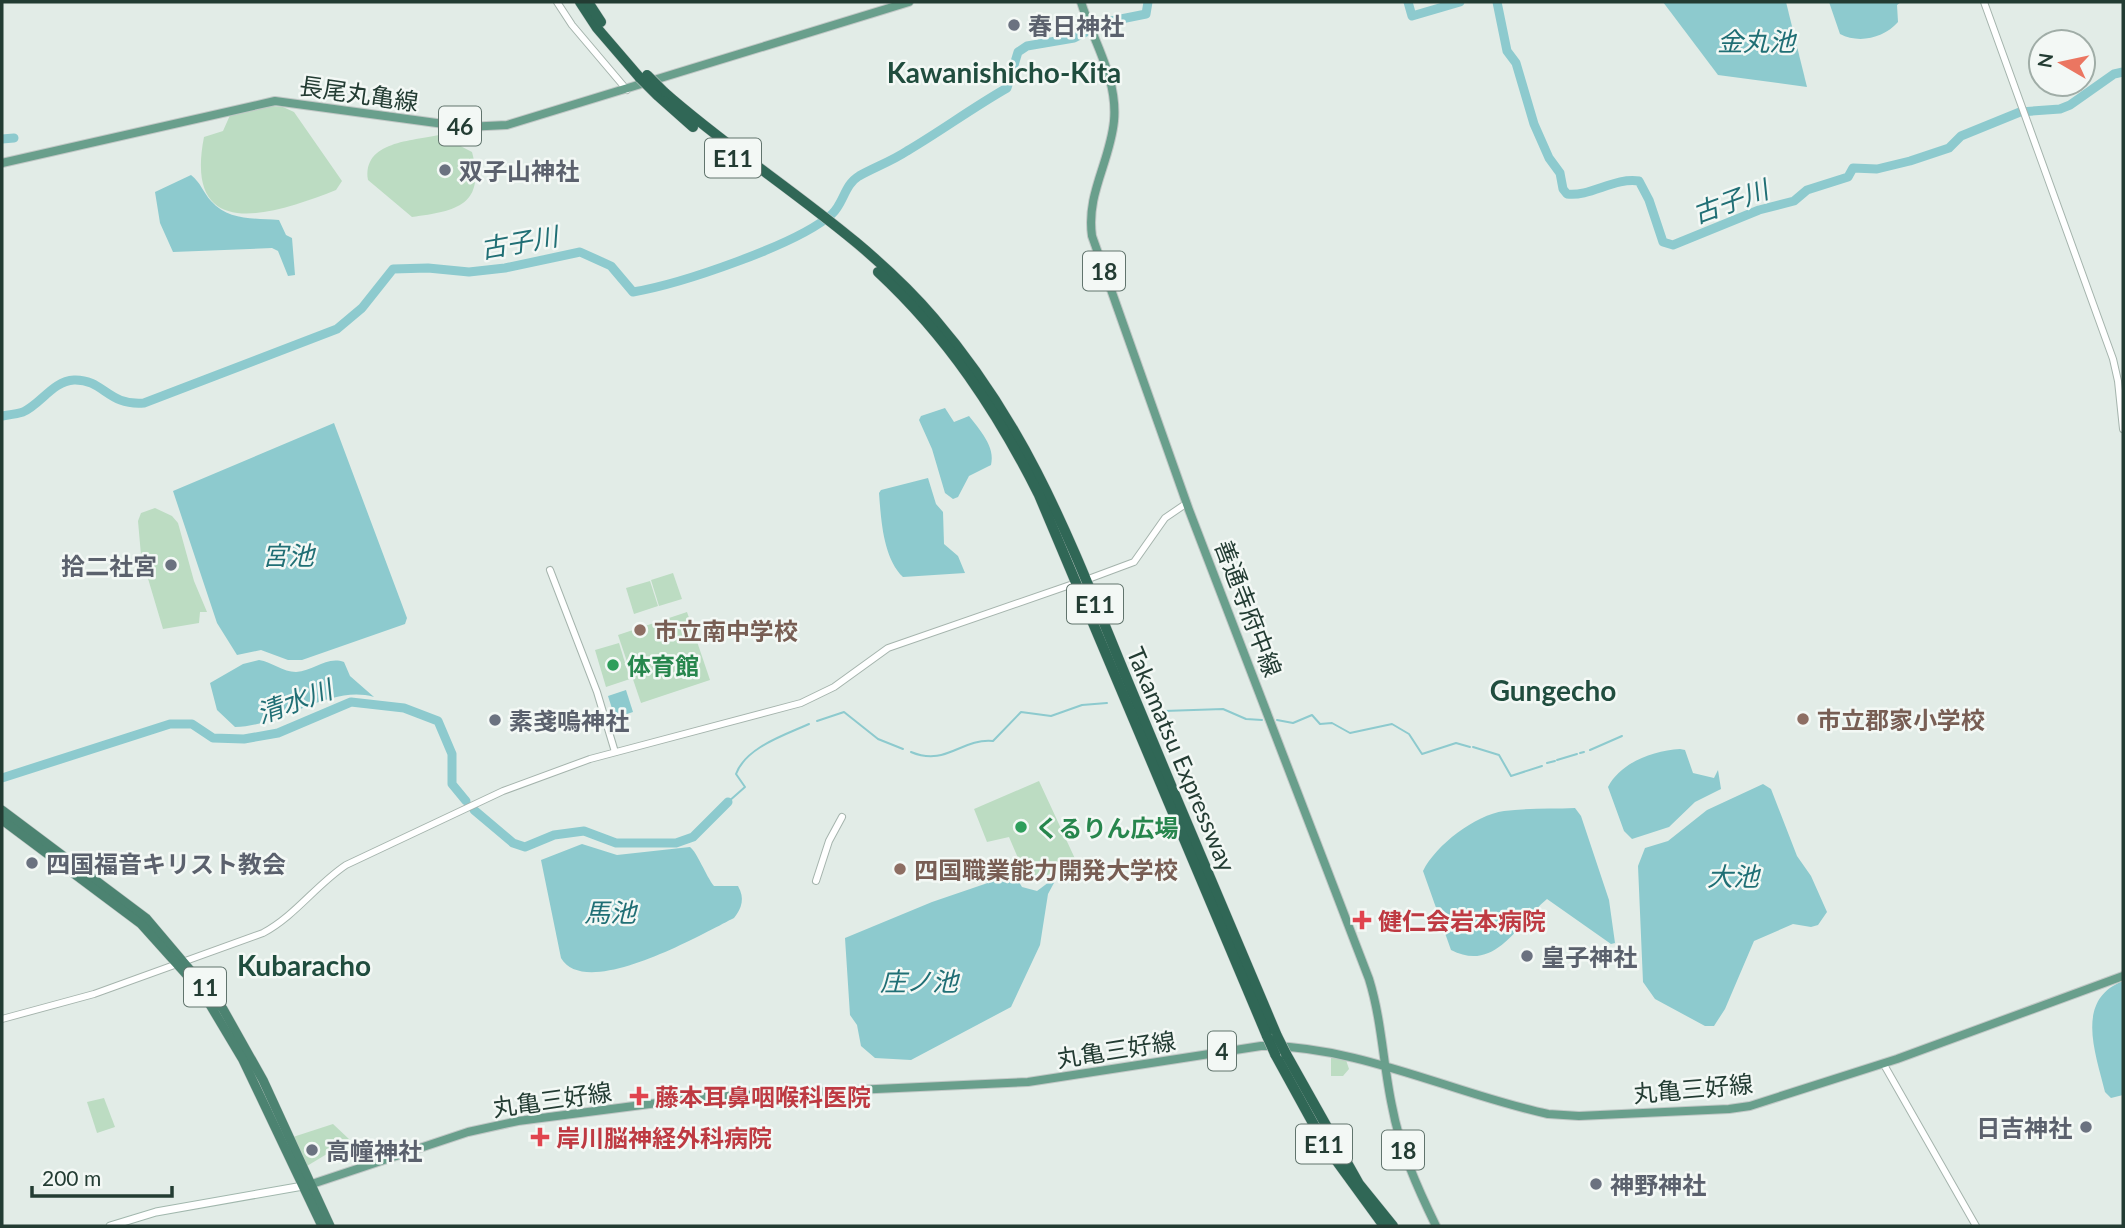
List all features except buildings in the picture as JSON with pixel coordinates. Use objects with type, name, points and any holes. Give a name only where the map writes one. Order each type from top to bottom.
[{"type":"highway","name":"Takamatsu Expressway","points":[[580,2],[597,28],[660,93],[738,163],[830,227],[927,320],[988,402],[1016,450],[1065,557],[1280,1054],[1325,1145],[1384,1226]]},
{"type":"highway","name":"Takamatsu Expressway","points":[[588,2],[643,76]]},
{"type":"highway","name":"11","points":[[2,810],[130,904],[223,1009],[246,1048],[307,1186],[321,1226]]},
{"type":"highway","name":"11","points":[[2,820],[124,910],[182,964]]},
{"type":"highway","name":"Takamatsu Expressway","points":[[1280,1054],[1359,1184],[1393,1226]]},
{"type":"highway","name":"11","points":[[307,1186],[330,1226]]},
{"type":"main road","name":"長尾丸亀線","points":[[2,163],[275,101],[487,128],[537,117],[909,2]]},
{"type":"main road","name":"善通寺府中線","points":[[1081,2],[1112,86],[1114,112],[1110,141],[1094,186],[1090,215],[1092,236],[1187,503],[1369,979],[1378,1012],[1385,1068],[1406,1161],[1436,1226]]},
{"type":"main road","name":"丸亀三好線","points":[[307,1186],[468,1132],[518,1121],[701,1097],[1028,1082],[1261,1046],[1310,1048],[1537,1112],[1579,1116],[1750,1106],[1884,1063],[2123,976]]},
{"type":"main road","points":[[110,1226],[156,1212],[307,1186]]},
{"type":"street","points":[[557,2],[572,25],[627,90]]},
{"type":"street","points":[[1984,2],[2116,371],[2123,429]]},
{"type":"street","points":[[1091,578],[1134,562],[1165,518],[1187,503]]},
{"type":"street","points":[[550,570],[597,692],[615,752]]},
{"type":"street","points":[[2,1019],[77,1000],[182,964],[273,928],[322,882],[346,865],[503,791],[615,752],[801,703],[834,687],[888,649],[1073,584]]},
{"type":"street","points":[[816,881],[829,841],[842,817]]},
{"type":"street","points":[[1884,1063],[1976,1226]]},
{"type":"green space","points":[[272,106],[294,112],[342,181],[336,190],[286,207],[239,213],[220,207],[207,194],[201,171],[204,137],[223,131],[231,113]]},
{"type":"green space","points":[[439,135],[472,152],[475,184],[464,202],[454,208],[412,217],[368,180],[368,167],[373,157],[392,145]]},
{"type":"green space","points":[[155,508],[172,516],[178,523],[194,581],[207,612],[200,612],[199,623],[163,629],[141,555],[138,521],[141,513]]},
{"type":"green space","points":[[673,573],[682,599],[659,606],[651,580]]},
{"type":"green space","points":[[650,581],[658,606],[634,614],[626,588]]},
{"type":"green space","points":[[687,612],[710,680],[641,703],[618,635]]},
{"type":"green space","name":"体育館","points":[[619,643],[630,679],[606,687],[595,650]]},
{"type":"green space","name":"くるりん広場","points":[[1039,781],[1077,863],[1033,881],[1024,872],[1009,837],[987,842],[974,809]]},
{"type":"green space","points":[[1331,1056],[1346,1060],[1349,1069],[1343,1076],[1331,1076]]},
{"type":"green space","points":[[104,1098],[115,1127],[97,1133],[87,1102]]},
{"type":"green space","points":[[333,1124],[350,1140],[307,1166],[293,1137]]},
{"type":"water","name":"金丸池","points":[[1663,2],[1786,2],[1807,87],[1718,75]]},
{"type":"water","points":[[1829,2],[1901,2],[1897,5],[1898,22],[1892,28],[1871,38],[1855,39],[1840,34]]},
{"type":"water","points":[[191,175],[211,201],[226,212],[242,217],[279,220],[286,235],[292,238],[295,275],[288,276],[278,251],[272,248],[173,252],[160,223],[155,192]]},
{"type":"water","points":[[945,408],[954,422],[969,416],[986,439],[992,458],[991,465],[969,476],[958,497],[953,499],[945,493],[932,449],[919,420],[921,416]]},
{"type":"water","name":"宮池","points":[[334,423],[407,618],[405,624],[302,660],[288,660],[261,650],[237,655],[217,623],[173,491]]},
{"type":"water","points":[[928,478],[936,504],[943,512],[944,544],[958,556],[965,573],[903,577],[896,569],[887,549],[879,493],[881,490]]},
{"type":"water","points":[[259,660],[296,672],[326,662],[344,662],[350,676],[374,697],[341,696],[271,720],[235,727],[217,710],[210,683],[243,664]]},
{"type":"water","points":[[626,690],[633,712],[615,718],[608,696]]},
{"type":"water","points":[[1685,750],[1693,773],[1714,778],[1718,770],[1721,789],[1695,802],[1669,827],[1632,839],[1624,831],[1608,787],[1621,771],[1639,759]]},
{"type":"water","name":"大池","points":[[1763,784],[1771,789],[1797,856],[1811,876],[1827,912],[1818,925],[1811,927],[1793,924],[1754,941],[1725,1009],[1714,1026],[1705,1026],[1655,999],[1643,982],[1638,866],[1645,848],[1668,841],[1707,810]]},
{"type":"water","points":[[1575,808],[1581,816],[1609,900],[1615,943],[1611,944],[1547,899],[1493,951],[1481,955],[1467,955],[1451,950],[1423,871],[1437,851],[1469,825],[1493,814],[1522,809]]},
{"type":"water","name":"馬池","points":[[582,844],[617,855],[690,847],[714,886],[738,886],[742,899],[741,907],[734,918],[645,960],[594,972],[574,969],[561,958],[541,860]]},
{"type":"water","name":"庄ノ池","points":[[1014,874],[1022,887],[1037,891],[1053,879],[1055,881],[1048,894],[1040,945],[1011,1007],[911,1060],[875,1058],[861,1046],[857,1025],[850,1015],[845,938],[932,902]]},
{"type":"water","points":[[2123,981],[2123,1095],[2111,1098],[2105,1092],[2097,1061],[2092,1029],[2093,1014],[2098,1001],[2108,990]]},
{"type":"waterway","name":"古子川","points":[[2,416],[23,412],[53,388],[74,380],[92,384],[122,401],[144,403],[337,329],[362,308],[393,269],[428,268],[469,272],[505,268],[580,252],[611,266],[633,292],[679,281],[737,262],[815,226],[836,210],[850,184],[859,176],[901,155],[1007,88],[1018,52],[1027,46],[1074,38],[1106,22],[1146,14],[1148,2]]},
{"type":"waterway","name":"古子川","points":[[1408,2],[1412,16],[1460,2]]},
{"type":"waterway","name":"古子川","points":[[1497,2],[1507,51],[1516,63],[1534,124],[1549,158],[1560,173],[1563,189],[1567,194],[1576,194],[1621,182],[1639,181],[1649,200],[1663,242],[1673,245],[1759,210],[1794,201],[1807,190],[1848,177],[1853,168],[1877,169],[1910,161],[1949,148],[1961,136],[2020,112],[2060,109],[2114,74],[2123,72]]},
{"type":"waterway","points":[[2,139],[14,138]]},
{"type":"waterway","name":"清水川","points":[[2,778],[170,724],[192,724],[213,738],[244,739],[278,733],[351,702],[404,708],[438,721],[452,754],[452,784],[466,801]]},
{"type":"waterway","name":"清水川","points":[[911,752],[934,756],[982,741],[993,741],[1021,712],[1051,716],[1082,705],[1107,703]]},
{"type":"waterway","name":"清水川","points":[[1164,711],[1223,709],[1246,719],[1262,720]]},
{"type":"waterway","name":"清水川","points":[[817,721],[844,712],[878,739],[903,749]]},
{"type":"waterway","name":"清水川","points":[[1277,720],[1293,723],[1312,715],[1320,724],[1332,723],[1350,733],[1392,724],[1409,734],[1422,754],[1456,743],[1470,747]]},
{"type":"waterway","name":"清水川","points":[[728,802],[745,787],[736,774],[748,756],[767,743],[809,724]]},
{"type":"waterway","name":"清水川","points":[[1590,750],[1622,736]]},
{"type":"waterway","name":"清水川","points":[[1473,747],[1499,755],[1511,776],[1542,766]]},
{"type":"waterway","name":"清水川","points":[[1580,753],[1584,752]]},
{"type":"waterway","name":"清水川","points":[[1557,760],[1577,754]]},
{"type":"waterway","name":"清水川","points":[[1547,763],[1555,761]]},
{"type":"waterway","name":"清水川","points":[[474,810],[513,843],[525,847],[554,835],[584,831],[616,843],[676,843],[693,837],[728,802]]},
{"type":"place","name":"春日神社","points":[[1014,25]]},
{"type":"place","name":"双子山神社","points":[[445,170]]},
{"type":"place","name":"拾二社宮","points":[[171,565]]},
{"type":"place","name":"市立南中学校","points":[[640,630]]},
{"type":"place","name":"体育館","points":[[613,665]]},
{"type":"place","name":"市立郡家小学校","points":[[1803,719]]},
{"type":"place","name":"素戔嗚神社","points":[[495,720]]},
{"type":"place","name":"くるりん広場","points":[[1021,827]]},
{"type":"place","name":"四国福音キリスト教会","points":[[32,863]]},
{"type":"place","name":"四国職業能力開発大学校","points":[[900,869]]},
{"type":"place","name":"健仁会岩本病院","points":[[1362,920]]},
{"type":"place","name":"皇子神社","points":[[1527,956]]},
{"type":"place","name":"藤本耳鼻咽喉科医院","points":[[639,1096]]},
{"type":"place","name":"日吉神社","points":[[2086,1127]]},
{"type":"place","name":"岸川脳神経外科病院","points":[[540,1137]]},
{"type":"place","name":"高幢神社","points":[[312,1150]]},
{"type":"place","name":"神野神社","points":[[1596,1184]]},
{"type":"district","name":"Kawanishicho-Kita","points":[[1004,72]]},
{"type":"district","name":"Gungecho","points":[[1553,690]]},
{"type":"district","name":"Kubaracho","points":[[304,965]]}]
